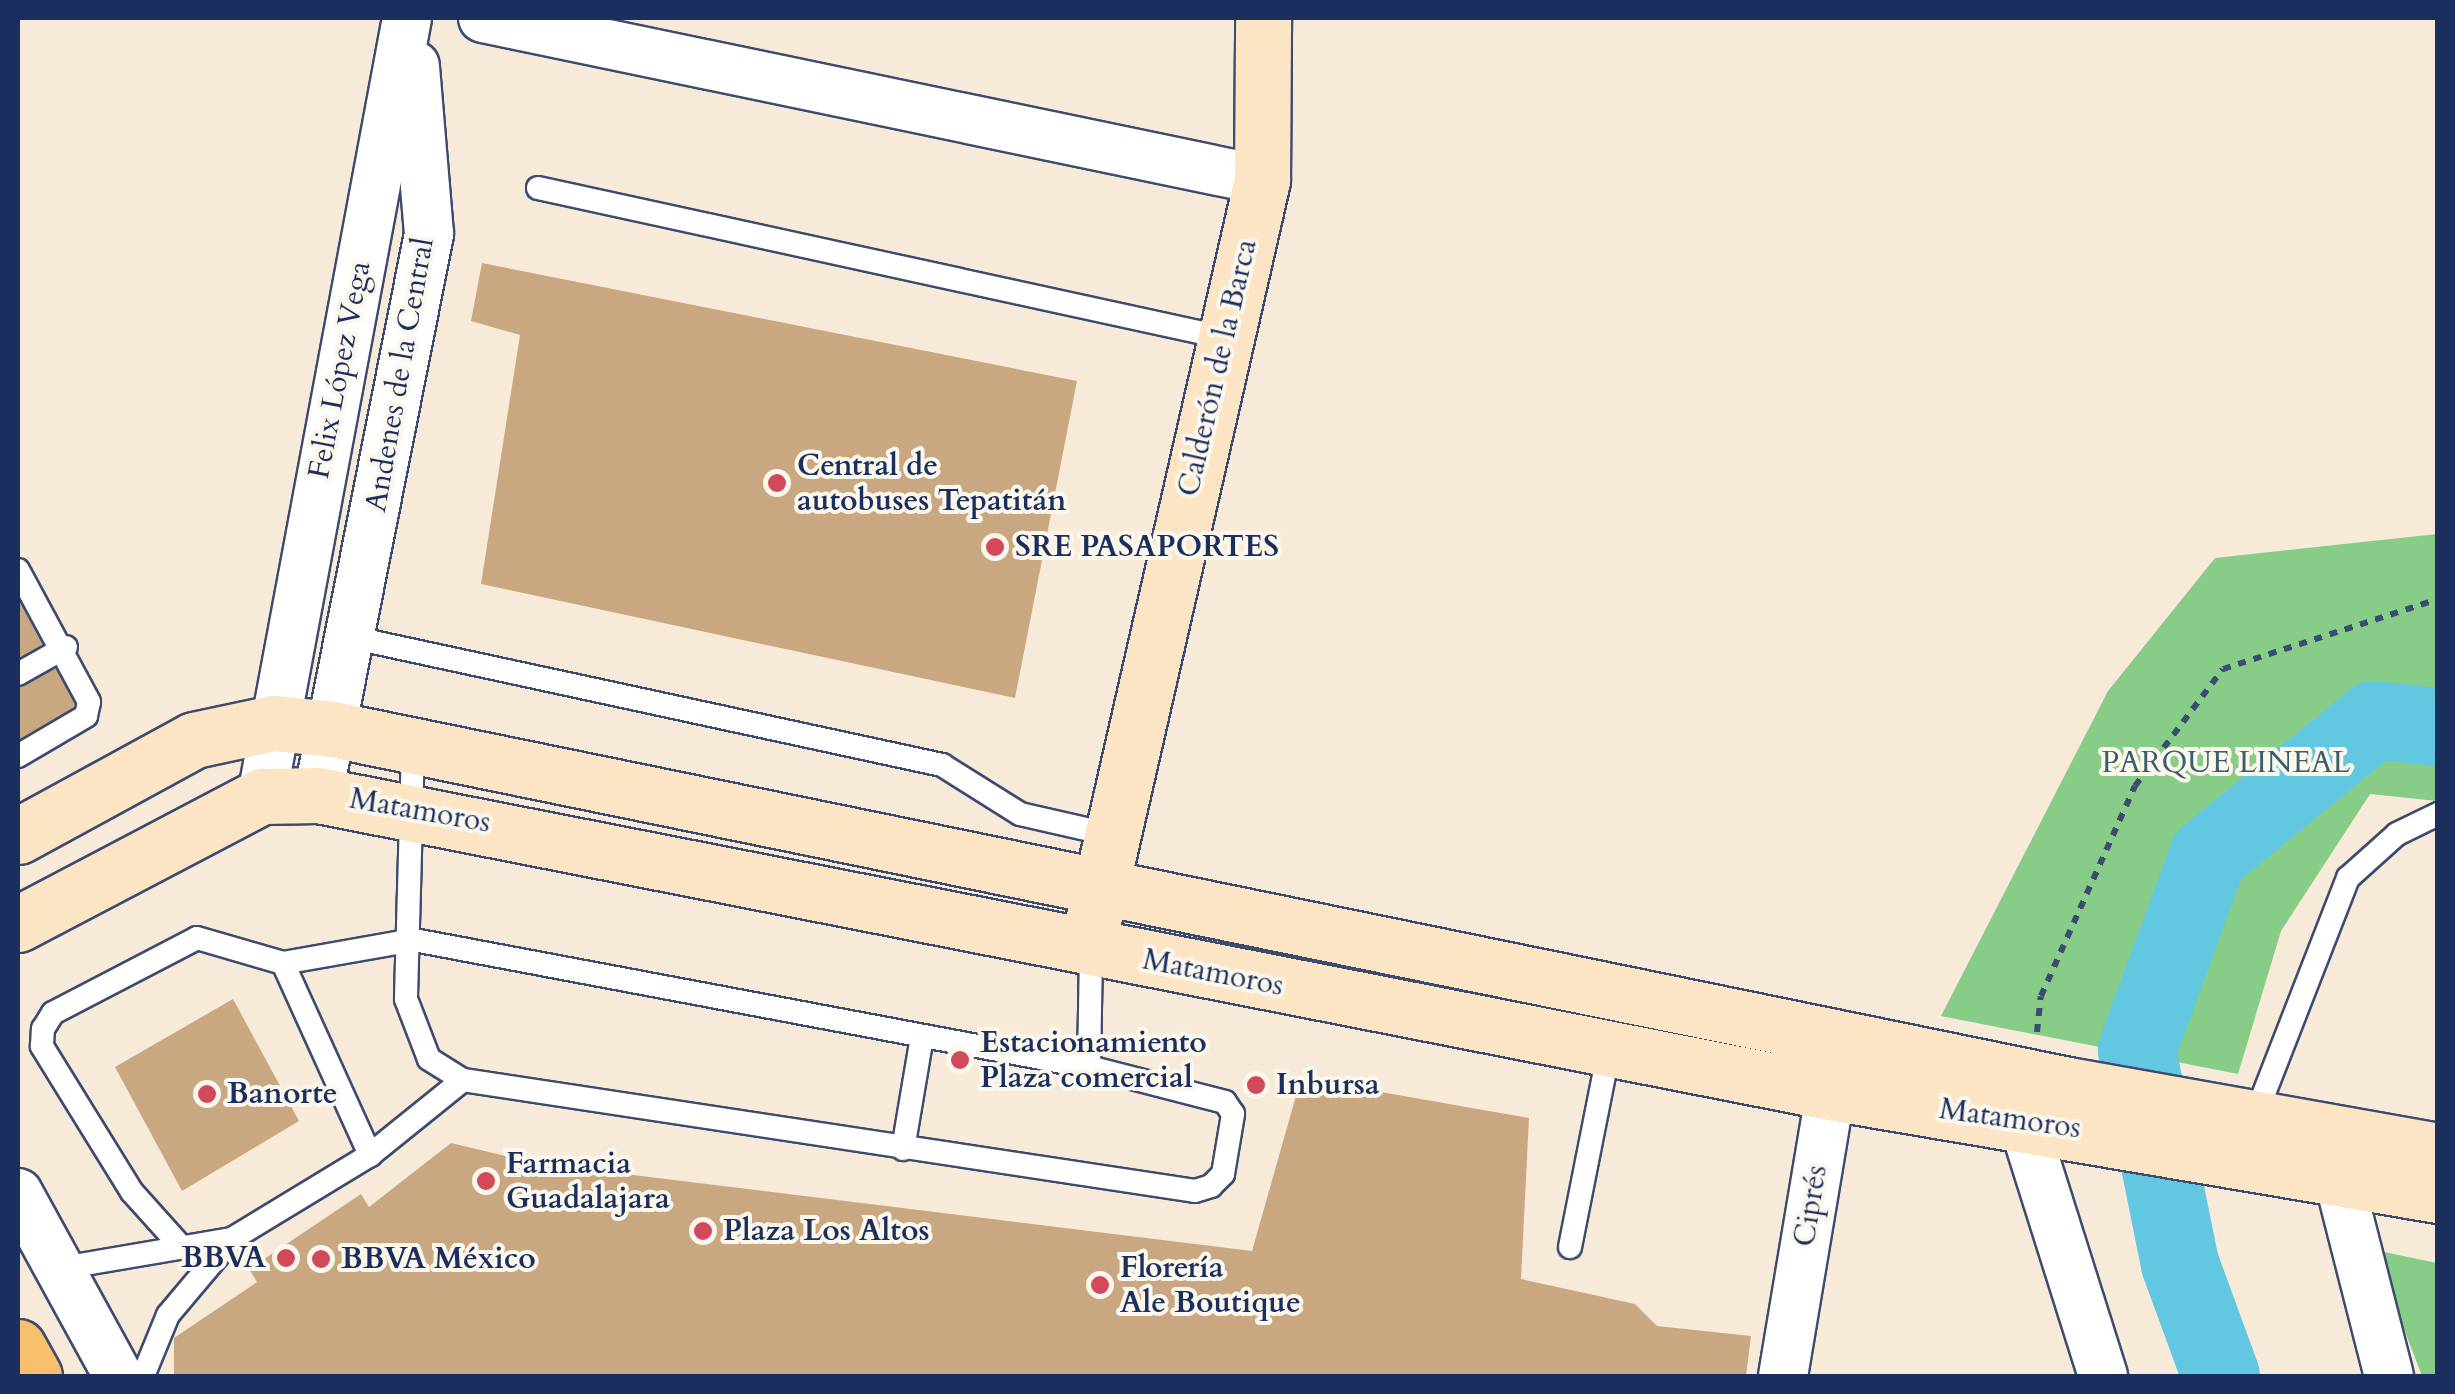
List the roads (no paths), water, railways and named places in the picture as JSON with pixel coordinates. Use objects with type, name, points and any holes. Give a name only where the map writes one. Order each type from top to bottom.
[{"type":"main road","points":[[18,1347],[34,1376]]},
{"type":"street","name":"Andenes de la Central","points":[[318,795],[428,234],[409,18]]},
{"type":"street","name":"Felix López Vega","points":[[262,796],[409,18]]},
{"type":"street","points":[[483,18],[1262,180]]},
{"type":"street","name":"Calderón de la Barca","points":[[1091,948],[1096,887],[1262,180],[1264,18]]},
{"type":"street","name":"Matamoros","points":[[18,836],[194,740],[274,723],[332,729],[1841,1036],[2048,1103]]},
{"type":"street","name":"Matamoros","points":[[18,924],[262,796],[318,795],[409,806],[1091,948],[1830,1092],[2048,1103],[2199,1129],[2338,1176],[2438,1196]]},
{"type":"street","name":"Ciprés","points":[[1783,1376],[1841,1036]]},
{"type":"street","points":[[2048,1103],[2103,1376]]},
{"type":"street","name":"Matamoros","points":[[2199,1129],[2254,1119],[2438,1151]]},
{"type":"street","points":[[2338,1176],[2389,1376]]},
{"type":"street","points":[[18,1193],[118,1376]]},
{"type":"lane","points":[[538,188],[1226,338]]},
{"type":"lane","points":[[18,570],[66,647],[89,710],[18,756]]},
{"type":"lane","points":[[350,637],[942,765],[1020,814],[1108,834]]},
{"type":"lane","points":[[18,674],[66,647]]},
{"type":"lane","points":[[177,1242],[132,1192],[42,1046],[43,1029],[53,1013],[175,944],[197,938],[282,962],[414,940],[1089,1067],[1224,1102],[1233,1114],[1223,1174],[1195,1190],[903,1150],[463,1080],[413,1035],[406,999],[414,940],[409,806],[413,746]]},
{"type":"lane","points":[[2254,1119],[2348,878],[2397,834],[2438,814]]},
{"type":"lane","points":[[1089,1067],[1091,948]]},
{"type":"lane","points":[[282,962],[370,1155]]},
{"type":"lane","points":[[903,1150],[922,1037]]},
{"type":"lane","points":[[1570,1248],[1608,1050]]},
{"type":"lane","points":[[143,1376],[168,1315],[232,1239],[370,1155],[463,1080]]},
{"type":"lane","points":[[56,1268],[177,1242],[232,1239]]},
{"type":"waterway","points":[[2221,1376],[2180,1264],[2137,1050],[2208,856],[2374,720],[2438,727]]},
{"type":"place","name":"Central de autobuses Tepatitán","points":[[777,483]]},
{"type":"place","name":"SRE PASAPORTES","points":[[995,547]]},
{"type":"place","name":"Estacionamiento Plaza comercial","points":[[960,1060]]},
{"type":"place","name":"Inbursa","points":[[1256,1085]]},
{"type":"place","name":"Banorte","points":[[207,1094]]},
{"type":"place","name":"Farmacia Guadalajara","points":[[486,1181]]},
{"type":"place","name":"Plaza Los Altos","points":[[703,1231]]},
{"type":"place","name":"BBVA","points":[[286,1258]]},
{"type":"place","name":"BBVA México","points":[[321,1259]]},
{"type":"place","name":"Florería Ale Boutique","points":[[1100,1285]]},
{"type":"park label","name":"PARQUE LINEAL","points":[[2226,763]]}]
